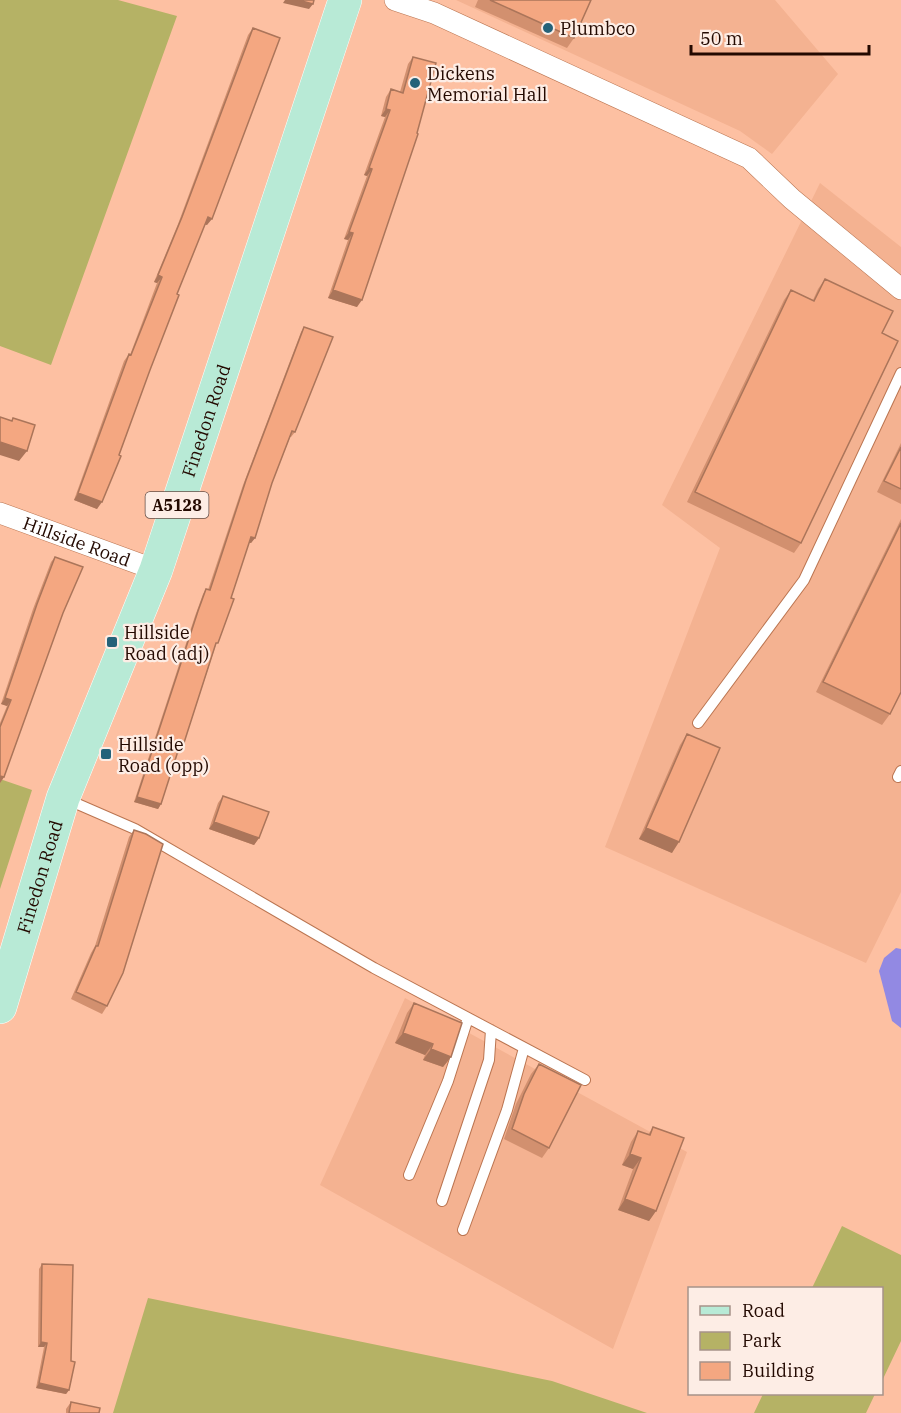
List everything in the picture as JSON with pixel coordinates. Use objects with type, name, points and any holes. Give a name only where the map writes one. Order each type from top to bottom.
[{"type":"main road","name":"Finedon Road","points":[[0,1007],[63,798],[156,570],[345,0]]},
{"type":"street","points":[[395,0],[434,13],[749,158],[792,199],[901,289]]},
{"type":"street","name":"Hillside Road","points":[[0,513],[156,570]]},
{"type":"lane","points":[[698,723],[804,580],[901,373]]},
{"type":"lane","points":[[63,798],[135,829],[374,968],[585,1080]]},
{"type":"lane","points":[[409,1175],[448,1082],[468,1018]]},
{"type":"lane","points":[[442,1201],[489,1060],[491,1030]]},
{"type":"lane","points":[[463,1230],[507,1110],[524,1047]]},
{"type":"shaded area","points":[[456,0],[775,0],[838,74],[772,154],[740,131]]},
{"type":"shaded area","points":[[820,183],[901,247],[901,892],[866,963],[605,847],[720,548],[662,505]]},
{"type":"shaded area","points":[[896,948],[901,949],[901,1028],[892,1021],[879,971],[884,958]]},
{"type":"shaded area","points":[[405,998],[687,1152],[613,1349],[320,1185]]},
{"type":"green space","points":[[0,0],[118,0],[177,16],[51,365],[0,346]]},
{"type":"green space","points":[[0,779],[32,790],[0,889]]},
{"type":"green space","points":[[842,1226],[901,1255],[901,1341],[883,1379],[883,1287],[812,1287]]},
{"type":"green space","points":[[148,1298],[552,1381],[647,1413],[113,1413]]},
{"type":"green space","points":[[763,1395],[875,1395],[866,1413],[754,1413]]},
{"type":"building","points":[[298,0],[314,0],[313,4]]},
{"type":"building","points":[[490,0],[591,0],[574,38]]},
{"type":"building","points":[[253,28],[280,38],[212,219],[208,217],[177,294],[179,295],[119,455],[121,456],[102,502],[78,493],[129,354],[131,355],[162,277],[158,275]]},
{"type":"building","points":[[413,57],[436,63],[418,134],[362,300],[333,290],[353,233],[349,232],[372,169],[369,168],[390,110],[386,109],[391,89],[403,93]]},
{"type":"building","points":[[825,279],[893,311],[882,333],[898,341],[801,543],[695,492],[791,290],[814,301]]},
{"type":"building","points":[[304,327],[333,337],[295,432],[292,431],[272,483],[255,538],[251,537],[231,598],[234,599],[218,643],[216,643],[182,749],[179,748],[161,804],[137,797],[198,611],[206,589],[210,590],[246,480]]},
{"type":"building","points":[[0,417],[12,421],[13,418],[35,425],[27,451],[0,442]]},
{"type":"building","points":[[901,447],[901,489],[884,481]]},
{"type":"building","points":[[901,523],[901,692],[890,714],[823,682]]},
{"type":"building","points":[[55,557],[83,567],[63,613],[4,777],[0,776],[0,727],[11,700],[5,698]]},
{"type":"building","points":[[687,734],[720,748],[679,842],[646,828]]},
{"type":"building","points":[[223,796],[269,812],[259,838],[214,822]]},
{"type":"building","points":[[134,830],[163,844],[123,973],[107,1006],[76,992],[96,946],[98,946]]},
{"type":"building","points":[[414,1003],[462,1023],[451,1057],[431,1049],[433,1044],[403,1033]]},
{"type":"building","points":[[539,1064],[581,1085],[549,1148],[512,1129],[524,1094]]},
{"type":"building","points":[[653,1127],[684,1138],[656,1211],[625,1199],[641,1158],[630,1154],[638,1131],[650,1135]]},
{"type":"building","points":[[42,1264],[73,1265],[71,1361],[75,1362],[69,1390],[39,1383],[47,1343],[41,1342]]},
{"type":"building","points":[[71,1402],[100,1408],[99,1413],[69,1413]]},
{"type":"place","name":"Plumbco","points":[[548,28]]},
{"type":"place","name":"Dickens Memorial Hall","points":[[415,83]]},
{"type":"place","name":"Hillside Road (adj)","points":[[112,642]]},
{"type":"place","name":"Hillside Road (opp)","points":[[106,754]]}]
